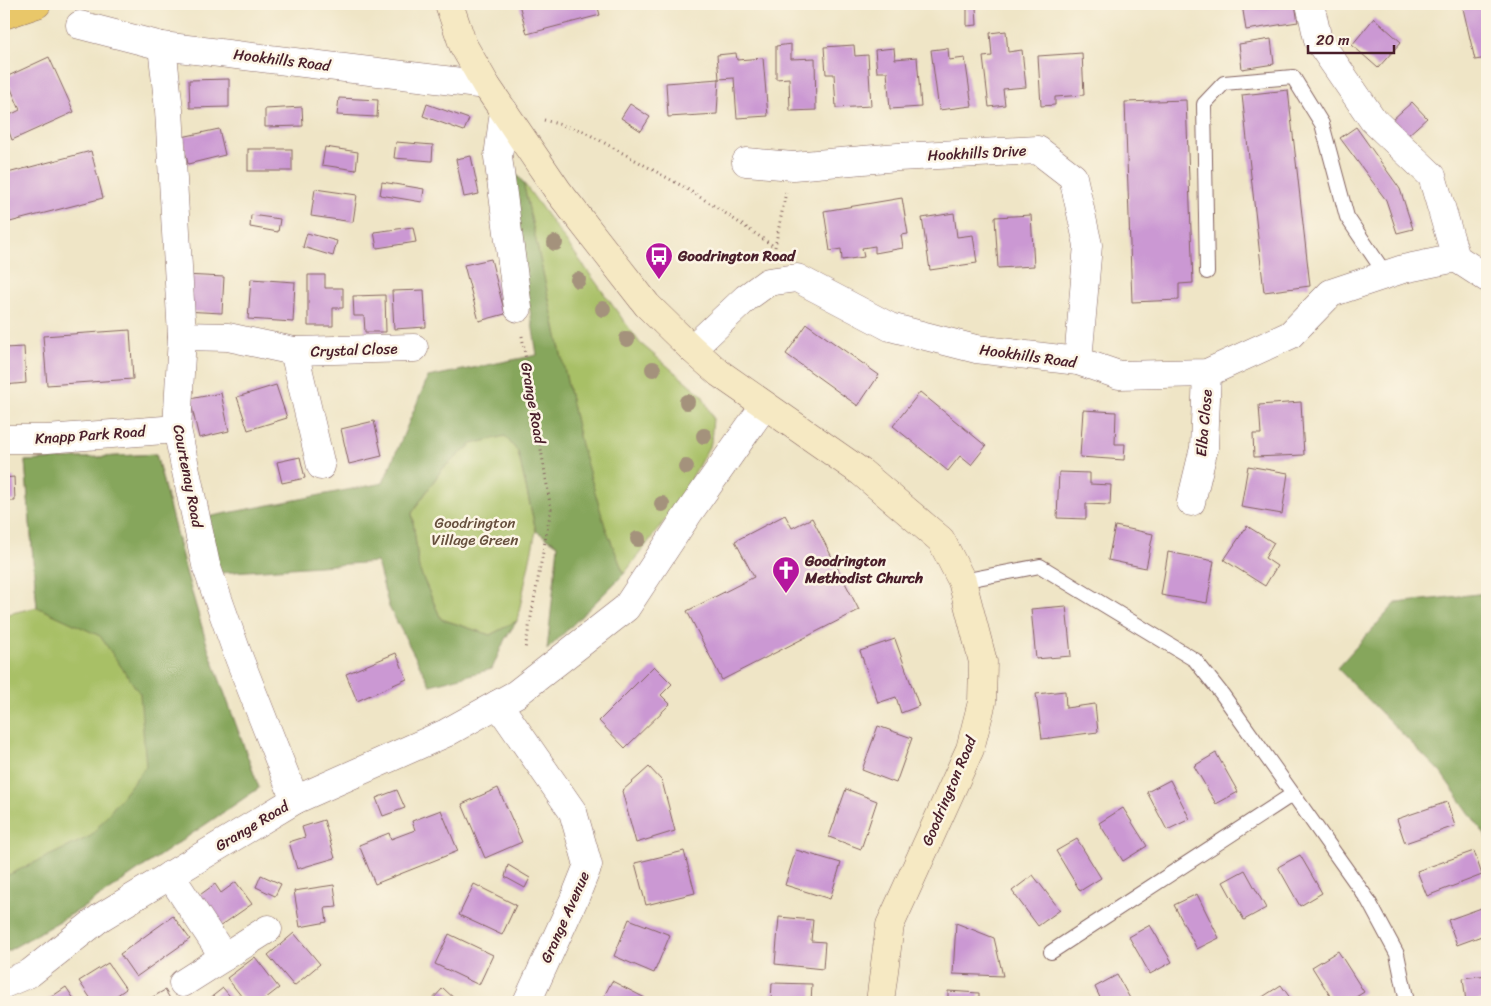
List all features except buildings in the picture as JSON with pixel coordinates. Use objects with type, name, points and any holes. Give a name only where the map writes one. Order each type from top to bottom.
[{"type":"main road","points":[[4,15],[37,4]]},
{"type":"street","name":"Goodrington Road","points":[[450,4],[463,45],[486,86],[558,191],[648,305],[692,350],[719,373],[861,472],[941,540],[962,581],[983,662],[982,702],[970,749],[890,925],[880,1002]]},
{"type":"street","points":[[1310,4],[1318,40],[1373,120],[1432,176],[1456,258],[1487,278]]},
{"type":"street","name":"Hookhills Road","points":[[80,25],[162,46],[486,86]]},
{"type":"street","name":"Courtenay Road","points":[[162,46],[169,110],[182,336],[177,429],[206,565],[239,658],[295,800]]},
{"type":"street","points":[[504,111],[498,157],[518,308]]},
{"type":"street","name":"Hookhills Drive","points":[[746,162],[793,166],[898,157],[1038,150],[1073,177],[1088,245],[1078,361]]},
{"type":"street","name":"Hookhills Road","points":[[797,278],[890,327],[976,349],[1078,361],[1119,375],[1207,373],[1290,335],[1331,294],[1403,269],[1456,258]]},
{"type":"street","points":[[692,350],[746,298],[768,282],[797,278]]},
{"type":"street","name":"Crystal Close","points":[[182,336],[228,337],[294,351],[414,348]]},
{"type":"street","name":"Crystal Close","points":[[294,351],[321,466]]},
{"type":"street","name":"Elba Close","points":[[1191,502],[1204,448],[1207,373]]},
{"type":"street","name":"Grange Road","points":[[4,984],[30,973],[101,917],[295,800],[446,733],[507,699],[626,608],[688,514],[764,406]]},
{"type":"street","name":"Knapp Park Road","points":[[4,439],[47,439],[177,429]]},
{"type":"street","name":"Grange Avenue","points":[[507,699],[573,812],[588,865],[527,1002]]},
{"type":"street","points":[[170,875],[224,957]]},
{"type":"street","points":[[183,983],[268,929]]},
{"type":"lane","points":[[1207,272],[1204,104],[1224,83],[1293,77],[1322,124],[1347,217],[1386,275]]},
{"type":"lane","points":[[962,581],[1040,566],[1195,660],[1222,694],[1368,900],[1397,954],[1407,1002]]},
{"type":"lane","points":[[1051,952],[1293,794]]},
{"type":"path","points":[[520,134],[541,119],[583,131],[682,186],[775,247],[797,278]]},
{"type":"path","points":[[775,247],[783,204],[793,166]]},
{"type":"path","name":"Grange Road","points":[[507,699],[551,509],[518,308]]},
{"type":"green space","points":[[507,163],[523,182],[581,445],[605,526],[624,574],[547,650],[558,545],[536,531],[518,452],[505,436],[472,444],[442,469],[412,513],[419,569],[441,619],[490,635],[517,621],[505,639],[492,669],[430,685],[389,607],[377,562],[219,573],[207,517],[383,483],[428,377],[537,355]]},
{"type":"green space","points":[[523,182],[640,343],[702,395],[713,418],[711,443],[678,503],[624,574],[605,527],[581,445]]},
{"type":"green space","name":"Goodrington Village Green","points":[[505,435],[518,452],[536,531],[517,621],[490,635],[441,619],[419,569],[412,513],[442,469],[472,444]]},
{"type":"green space","points":[[156,454],[186,572],[208,648],[259,788],[84,907],[4,953],[4,615],[37,607],[25,461]]},
{"type":"green space","points":[[156,454],[186,572],[208,648],[259,788],[84,907],[4,953],[4,877],[91,836],[146,766],[140,694],[100,636],[37,607],[25,461]]},
{"type":"green space","points":[[1487,593],[1487,838],[1441,773],[1337,668],[1396,603]]},
{"type":"place","name":"Goodrington Road","points":[[659,280]]},
{"type":"place","name":"Goodrington Methodist Church","points":[[786,594]]}]
